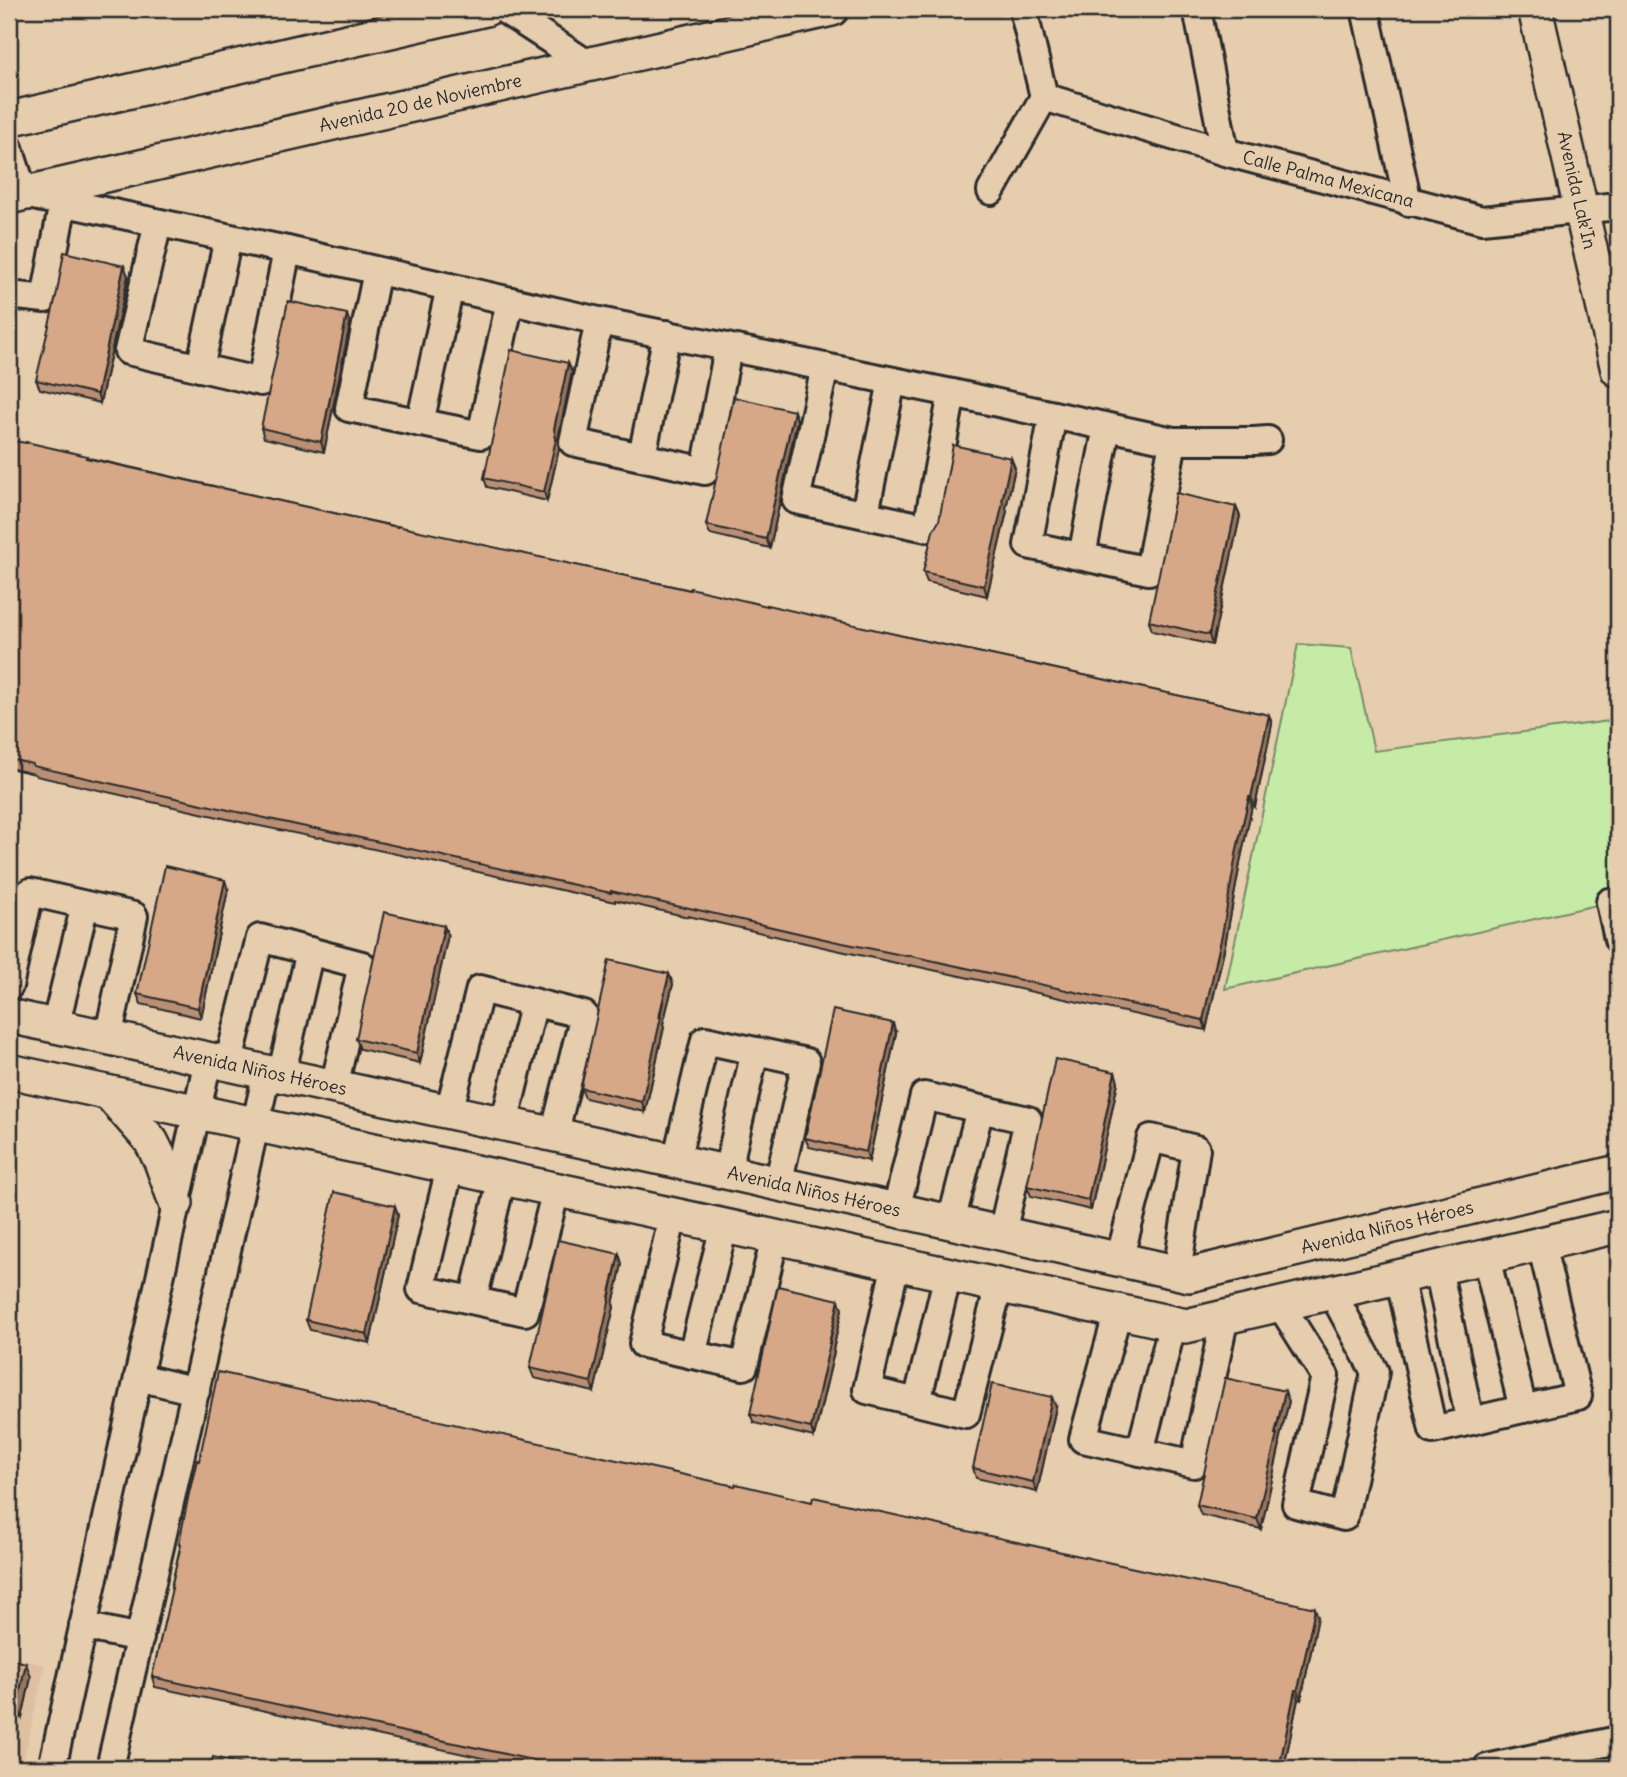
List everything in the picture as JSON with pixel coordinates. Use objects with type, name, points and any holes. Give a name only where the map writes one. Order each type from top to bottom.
[{"type":"main road","points":[[9,120],[486,9]]},
{"type":"main road","name":"Avenida 20 de Noviembre","points":[[16,196],[832,9]]},
{"type":"main road","name":"Avenida Lak'In","points":[[1535,9],[1618,370]]},
{"type":"main road","name":"Avenida Niños Héroes","points":[[9,1016],[1183,1274],[1618,1172]]},
{"type":"main road","points":[[9,1071],[1180,1324],[1280,1304],[1618,1226]]},
{"type":"main road","points":[[110,1093],[151,1142],[176,1203]]},
{"type":"main road","points":[[677,1216],[719,1171]]},
{"type":"main road","points":[[1180,1324],[1183,1274]]},
{"type":"street","points":[[503,9],[589,65]]},
{"type":"street","points":[[991,191],[1044,97],[1023,9]]},
{"type":"street","points":[[1197,9],[1225,152]]},
{"type":"street","points":[[1365,9],[1408,202]]},
{"type":"street","name":"Calle Palma Mexicana","points":[[1044,97],[1225,152],[1482,220],[1618,206]]},
{"type":"street","points":[[9,149],[16,196],[62,202],[598,321],[1172,440],[1268,440]]},
{"type":"street","points":[[9,295],[45,299],[62,202]]},
{"type":"street","points":[[158,223],[128,351],[261,382],[287,250]]},
{"type":"street","points":[[200,368],[228,238]]},
{"type":"street","points":[[377,271],[349,408],[481,435],[510,302]]},
{"type":"street","points":[[420,424],[450,287]]},
{"type":"street","points":[[598,321],[573,442],[705,471],[727,348]]},
{"type":"street","points":[[642,456],[667,334]]},
{"type":"street","points":[[825,367],[796,500],[927,528],[952,393]]},
{"type":"street","points":[[865,513],[892,381]]},
{"type":"street","points":[[1053,415],[1028,545],[1149,570],[1172,440]]},
{"type":"street","points":[[1082,555],[1107,426]]},
{"type":"street","points":[[9,986],[30,892],[134,916],[108,1038]]},
{"type":"street","points":[[1610,902],[1618,939]]},
{"type":"street","points":[[55,1027],[85,905]]},
{"type":"street","points":[[52,1768],[196,1112],[218,1062],[260,938],[362,965],[334,1087]]},
{"type":"street","points":[[110,1768],[256,1125],[310,951]]},
{"type":"street","points":[[449,1112],[480,989],[584,1015],[554,1135]]},
{"type":"street","points":[[504,1124],[534,1002]]},
{"type":"street","points":[[676,1161],[705,1040],[806,1062],[778,1184]]},
{"type":"street","points":[[719,1171],[755,1051]]},
{"type":"street","points":[[896,1210],[924,1096],[1028,1120],[1002,1233]]},
{"type":"street","points":[[951,1222],[980,1109]]},
{"type":"street","points":[[1119,1259],[1152,1138],[1196,1149],[1183,1274]]},
{"type":"street","points":[[450,1167],[421,1289],[525,1311],[556,1190]]},
{"type":"street","points":[[473,1300],[502,1178]]},
{"type":"street","points":[[677,1216],[643,1344],[692,1355],[744,1366],[775,1237]]},
{"type":"street","points":[[692,1355],[724,1226]]},
{"type":"street","points":[[1399,1276],[1433,1430],[1578,1396],[1541,1244]]},
{"type":"street","points":[[1486,1256],[1523,1409]]},
{"type":"street","points":[[896,1263],[867,1390],[966,1414],[999,1285]]},
{"type":"street","points":[[1438,1268],[1470,1421]]},
{"type":"street","points":[[917,1402],[948,1274]]},
{"type":"street","points":[[1280,1304],[1325,1377],[1296,1504],[1343,1517],[1375,1372],[1332,1292]]},
{"type":"street","points":[[1118,1311],[1083,1439],[1194,1464],[1225,1316]]},
{"type":"street","points":[[1140,1452],[1180,1324]]},
{"type":"street","points":[[138,1377],[196,1391]]},
{"type":"street","points":[[83,1626],[140,1638]]},
{"type":"street","points":[[1487,1768],[1618,1740]]},
{"type":"shaded area","points":[[9,1657],[45,1665],[22,1768],[9,1768]]},
{"type":"green space","points":[[1298,644],[1351,648],[1374,751],[1618,720],[1618,939],[1610,902],[1225,989]]},
{"type":"building","points":[[64,252],[124,266],[97,394],[36,380]]},
{"type":"building","points":[[288,301],[347,314],[321,442],[261,428]]},
{"type":"building","points":[[511,350],[568,363],[554,429],[556,439],[544,492],[484,478]]},
{"type":"building","points":[[734,397],[794,411],[766,539],[706,525]]},
{"type":"building","points":[[9,440],[397,527],[690,588],[1269,715],[1237,849],[1203,1020],[315,829],[9,759]]},
{"type":"building","points":[[953,445],[1011,458],[984,586],[923,572],[933,531],[939,521]]},
{"type":"building","points":[[1176,493],[1236,507],[1209,635],[1149,621]]},
{"type":"building","points":[[165,866],[225,880],[198,1008],[137,994]]},
{"type":"building","points":[[384,912],[444,926],[417,1053],[356,1039]]},
{"type":"building","points":[[609,960],[669,974],[642,1102],[581,1088]]},
{"type":"building","points":[[833,1010],[893,1023],[866,1152],[805,1138]]},
{"type":"building","points":[[1055,1059],[1115,1072],[1088,1200],[1027,1186]]},
{"type":"building","points":[[334,1192],[395,1206],[367,1334],[306,1320]]},
{"type":"building","points":[[558,1240],[619,1254],[591,1382],[530,1368]]},
{"type":"building","points":[[778,1286],[839,1300],[811,1428],[750,1414]]},
{"type":"building","points":[[218,1372],[735,1486],[736,1484],[812,1502],[813,1497],[1315,1608],[1279,1768],[569,1768],[152,1677],[181,1545],[179,1544],[188,1498],[197,1460],[199,1461]]},
{"type":"building","points":[[1225,1378],[1285,1391],[1257,1519],[1197,1505]]},
{"type":"building","points":[[992,1384],[1052,1397],[1033,1482],[973,1468]]},
{"type":"building","points":[[9,1659],[26,1663],[17,1704],[9,1702]]},
{"type":"building","points":[[213,1757],[260,1768],[210,1768]]}]
